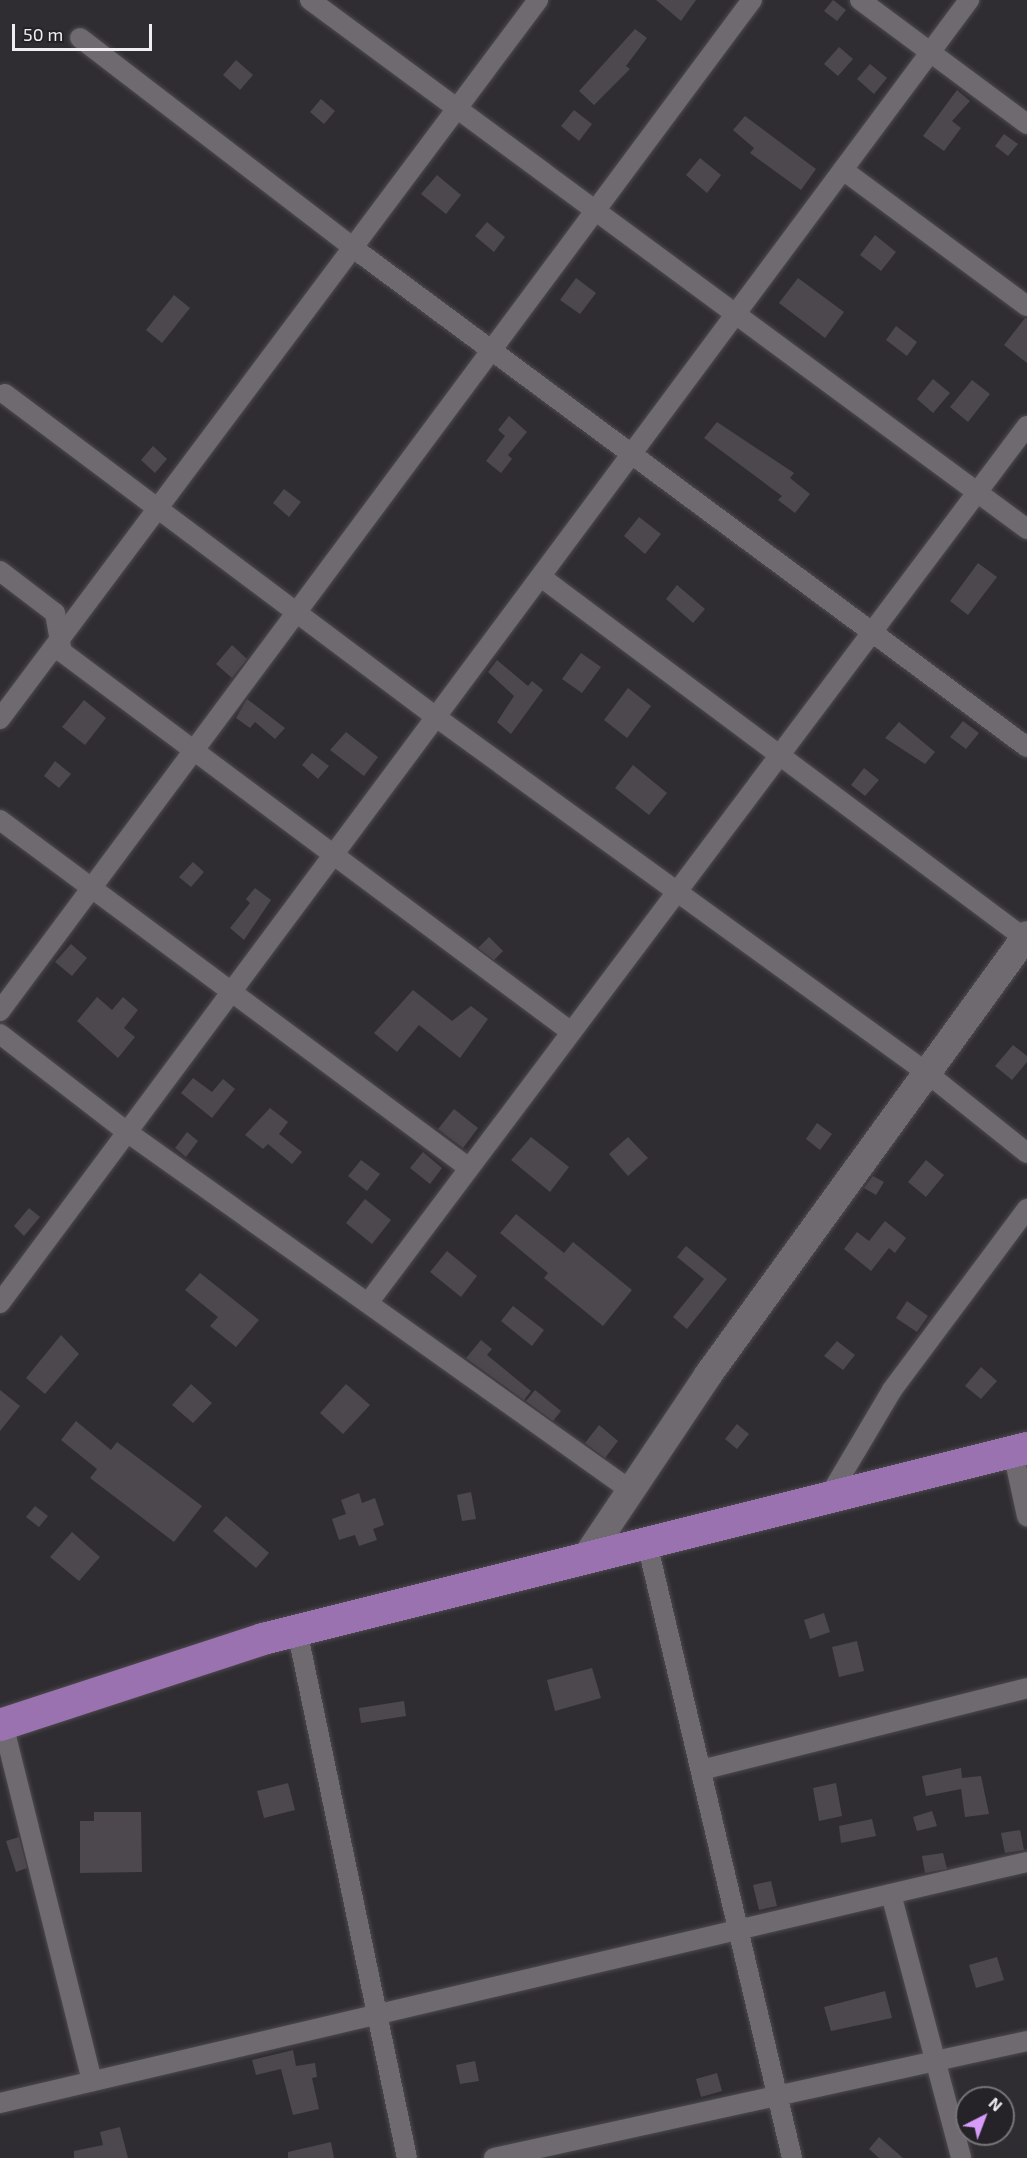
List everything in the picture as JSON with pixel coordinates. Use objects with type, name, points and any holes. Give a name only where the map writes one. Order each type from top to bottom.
[{"type":"main road","points":[[2,1724],[297,1630],[1020,1450]]},
{"type":"street","points":[[312,0],[1027,529]]},
{"type":"street","points":[[0,719],[156,507],[538,0]]},
{"type":"street","points":[[0,1011],[752,0]]},
{"type":"street","points":[[860,0],[1027,124]]},
{"type":"street","points":[[0,1304],[969,0]]},
{"type":"street","points":[[80,38],[352,247],[1027,747]]},
{"type":"street","points":[[843,170],[1027,306]]},
{"type":"street","points":[[5,394],[436,717],[927,1073],[1027,1153]]},
{"type":"street","points":[[368,1303],[1027,426]]},
{"type":"street","points":[[0,571],[55,613],[62,652],[571,1032]]},
{"type":"street","points":[[541,577],[1026,937],[708,1375],[585,1559]]},
{"type":"street","points":[[0,820],[469,1168]]},
{"type":"street","points":[[0,1034],[127,1132],[630,1490]]},
{"type":"street","points":[[828,1498],[892,1390],[1027,1209]]},
{"type":"street","points":[[1020,1450],[1027,1516]]},
{"type":"street","points":[[647,1543],[792,2158]]},
{"type":"street","points":[[297,1630],[407,2158]]},
{"type":"street","points":[[701,1770],[1027,1688]]},
{"type":"street","points":[[2,1724],[92,2081]]},
{"type":"street","points":[[0,2103],[1027,1862]]},
{"type":"street","points":[[891,1894],[961,2158]]},
{"type":"street","points":[[494,2158],[1027,2041]]},
{"type":"building","points":[[656,0],[696,0],[681,21]]},
{"type":"building","points":[[833,0],[846,10],[837,21],[824,11]]},
{"type":"building","points":[[635,29],[647,38],[626,66],[630,69],[594,105],[579,91]]},
{"type":"building","points":[[839,47],[853,59],[838,76],[824,64]]},
{"type":"building","points":[[236,60],[253,75],[240,90],[223,75]]},
{"type":"building","points":[[870,64],[887,78],[874,94],[857,79]]},
{"type":"building","points":[[957,90],[970,101],[952,121],[961,128],[944,151],[923,136]]},
{"type":"building","points":[[321,99],[335,111],[324,124],[310,112]]},
{"type":"building","points":[[574,110],[592,124],[579,141],[561,126]]},
{"type":"building","points":[[745,116],[816,169],[801,190],[750,153],[754,148],[733,130]]},
{"type":"building","points":[[1004,134],[1018,144],[1008,156],[995,146]]},
{"type":"building","points":[[700,158],[721,175],[707,193],[686,175]]},
{"type":"building","points":[[437,175],[461,195],[446,214],[421,194]]},
{"type":"building","points":[[487,222],[505,237],[494,252],[475,236]]},
{"type":"building","points":[[875,235],[896,252],[881,271],[860,255]]},
{"type":"building","points":[[576,278],[596,293],[580,314],[560,300]]},
{"type":"building","points":[[798,278],[844,312],[825,338],[779,303]]},
{"type":"building","points":[[174,295],[190,308],[162,343],[146,330]]},
{"type":"building","points":[[1027,318],[1027,363],[1004,345]]},
{"type":"building","points":[[896,326],[917,342],[907,356],[886,340]]},
{"type":"building","points":[[933,379],[950,393],[933,413],[917,399]]},
{"type":"building","points":[[972,380],[990,394],[968,422],[950,407]]},
{"type":"building","points":[[509,416],[527,432],[508,455],[512,459],[501,473],[486,461],[505,436],[498,430]]},
{"type":"building","points":[[717,422],[794,473],[790,478],[810,494],[795,513],[778,500],[782,496],[704,438]]},
{"type":"building","points":[[153,446],[167,459],[155,473],[141,460]]},
{"type":"building","points":[[284,489],[301,502],[289,517],[273,503]]},
{"type":"building","points":[[639,517],[661,534],[645,554],[624,536]]},
{"type":"building","points":[[978,563],[997,577],[968,615],[950,601]]},
{"type":"building","points":[[677,585],[705,609],[693,623],[666,599]]},
{"type":"building","points":[[232,645],[247,659],[232,678],[216,664]]},
{"type":"building","points":[[581,653],[601,667],[582,693],[562,679]]},
{"type":"building","points":[[497,660],[528,686],[532,681],[543,690],[511,734],[497,722],[514,696],[488,672]]},
{"type":"building","points":[[628,688],[651,706],[627,738],[604,720]]},
{"type":"building","points":[[247,699],[285,728],[275,739],[255,722],[250,728],[236,718]]},
{"type":"building","points":[[84,700],[106,718],[85,745],[62,727]]},
{"type":"building","points":[[963,721],[979,733],[966,749],[950,737]]},
{"type":"building","points":[[899,722],[935,752],[925,764],[885,738]]},
{"type":"building","points":[[346,732],[378,757],[364,776],[330,750]]},
{"type":"building","points":[[312,753],[329,766],[318,779],[302,765]]},
{"type":"building","points":[[55,761],[71,774],[59,788],[44,776]]},
{"type":"building","points":[[633,765],[667,793],[649,815],[615,788]]},
{"type":"building","points":[[864,768],[879,780],[865,796],[851,785]]},
{"type":"building","points":[[193,862],[204,872],[191,887],[179,877]]},
{"type":"building","points":[[255,888],[271,900],[244,940],[230,928],[250,903],[246,899]]},
{"type":"building","points":[[489,937],[503,951],[494,960],[478,948]]},
{"type":"building","points":[[71,944],[87,958],[72,976],[55,962]]},
{"type":"building","points":[[413,990],[452,1021],[471,1006],[488,1019],[460,1058],[419,1025],[397,1052],[374,1033]]},
{"type":"building","points":[[97,997],[112,1010],[123,997],[138,1010],[124,1028],[135,1037],[118,1058],[77,1021]]},
{"type":"building","points":[[1013,1045],[1027,1056],[1027,1062],[1012,1080],[995,1066]]},
{"type":"building","points":[[193,1078],[212,1092],[223,1079],[235,1089],[212,1118],[181,1093]]},
{"type":"building","points":[[270,1108],[288,1122],[279,1134],[302,1152],[292,1164],[268,1144],[263,1149],[245,1135]]},
{"type":"building","points":[[454,1109],[478,1128],[463,1148],[438,1129]]},
{"type":"building","points":[[817,1123],[832,1134],[820,1150],[806,1139]]},
{"type":"building","points":[[187,1132],[198,1141],[186,1157],[175,1148]]},
{"type":"building","points":[[531,1137],[569,1167],[550,1192],[511,1160]]},
{"type":"building","points":[[628,1137],[648,1158],[628,1176],[609,1154]]},
{"type":"building","points":[[423,1152],[442,1168],[430,1184],[410,1168]]},
{"type":"building","points":[[361,1160],[380,1174],[367,1191],[348,1176]]},
{"type":"building","points":[[926,1160],[944,1175],[926,1197],[908,1182]]},
{"type":"building","points":[[873,1176],[884,1182],[876,1195],[864,1188]]},
{"type":"building","points":[[365,1199],[391,1220],[372,1244],[346,1223]]},
{"type":"building","points":[[29,1208],[40,1217],[24,1236],[14,1226]]},
{"type":"building","points":[[516,1214],[564,1253],[573,1242],[632,1290],[603,1326],[544,1278],[548,1273],[500,1233]]},
{"type":"building","points":[[885,1221],[906,1238],[895,1253],[889,1248],[871,1271],[844,1249],[857,1232],[869,1241]]},
{"type":"building","points":[[686,1246],[727,1279],[687,1329],[673,1317],[704,1279],[677,1257]]},
{"type":"building","points":[[447,1251],[477,1276],[461,1297],[430,1272]]},
{"type":"building","points":[[200,1273],[259,1320],[236,1347],[210,1326],[218,1317],[185,1290]]},
{"type":"building","points":[[907,1301],[928,1316],[917,1332],[896,1318]]},
{"type":"building","points":[[513,1306],[544,1330],[532,1346],[501,1321]]},
{"type":"building","points":[[61,1335],[79,1354],[45,1394],[26,1378]]},
{"type":"building","points":[[481,1340],[492,1349],[487,1355],[531,1391],[524,1400],[466,1358]]},
{"type":"building","points":[[837,1341],[855,1355],[843,1370],[824,1356]]},
{"type":"building","points":[[981,1367],[997,1381],[981,1399],[965,1386]]},
{"type":"building","points":[[191,1384],[212,1403],[193,1423],[172,1405]]},
{"type":"building","points":[[346,1384],[370,1405],[343,1434],[320,1413]]},
{"type":"building","points":[[0,1390],[20,1406],[0,1431]]},
{"type":"building","points":[[535,1390],[561,1411],[553,1421],[526,1401]]},
{"type":"building","points":[[76,1421],[111,1450],[117,1442],[202,1506],[174,1542],[90,1478],[97,1469],[61,1440]]},
{"type":"building","points":[[737,1424],[749,1434],[737,1449],[725,1439]]},
{"type":"building","points":[[599,1425],[618,1441],[605,1458],[585,1443]]},
{"type":"building","points":[[471,1492],[476,1519],[462,1521],[457,1495]]},
{"type":"building","points":[[359,1493],[362,1503],[375,1498],[384,1525],[373,1529],[377,1540],[359,1546],[355,1535],[339,1540],[332,1519],[346,1514],[341,1500]]},
{"type":"building","points":[[35,1506],[48,1516],[39,1527],[26,1517]]},
{"type":"building","points":[[226,1516],[269,1553],[256,1568],[213,1531]]},
{"type":"building","points":[[72,1532],[100,1557],[79,1581],[50,1557]]},
{"type":"building","points":[[824,1613],[830,1632],[810,1639],[804,1620]]},
{"type":"building","points":[[857,1641],[864,1671],[839,1677],[832,1647]]},
{"type":"building","points":[[592,1668],[601,1698],[555,1711],[547,1680]]},
{"type":"building","points":[[404,1701],[406,1716],[361,1723],[359,1708]]},
{"type":"building","points":[[961,1768],[962,1778],[981,1776],[989,1814],[965,1817],[961,1789],[926,1796],[922,1776]]},
{"type":"building","points":[[288,1783],[295,1810],[264,1818],[257,1791]]},
{"type":"building","points":[[836,1783],[842,1816],[819,1821],[813,1788]]},
{"type":"building","points":[[932,1811],[937,1826],[917,1831],[913,1817]]},
{"type":"building","points":[[94,1812],[141,1812],[142,1872],[80,1873],[80,1821],[94,1821]]},
{"type":"building","points":[[872,1819],[876,1836],[841,1843],[839,1826]]},
{"type":"building","points":[[1020,1830],[1024,1850],[1005,1853],[1001,1833]]},
{"type":"building","points":[[19,1837],[27,1868],[16,1872],[6,1841]]},
{"type":"building","points":[[943,1853],[947,1869],[925,1873],[922,1856]]},
{"type":"building","points":[[771,1881],[777,1906],[759,1910],[753,1885]]},
{"type":"building","points":[[997,1957],[1004,1980],[976,1988],[969,1965]]},
{"type":"building","points":[[885,1991],[892,2018],[831,2031],[824,2007]]},
{"type":"building","points":[[293,2050],[296,2066],[315,2063],[317,2077],[312,2078],[319,2109],[293,2115],[281,2069],[256,2075],[252,2060]]},
{"type":"building","points":[[475,2061],[479,2081],[460,2084],[456,2065]]},
{"type":"building","points":[[717,2073],[722,2091],[701,2097],[696,2079]]},
{"type":"building","points":[[120,2127],[128,2158],[74,2158],[74,2151],[103,2145],[100,2132]]},
{"type":"building","points":[[879,2137],[903,2158],[879,2158],[869,2149]]},
{"type":"building","points":[[331,2142],[334,2158],[288,2158],[288,2152]]}]
